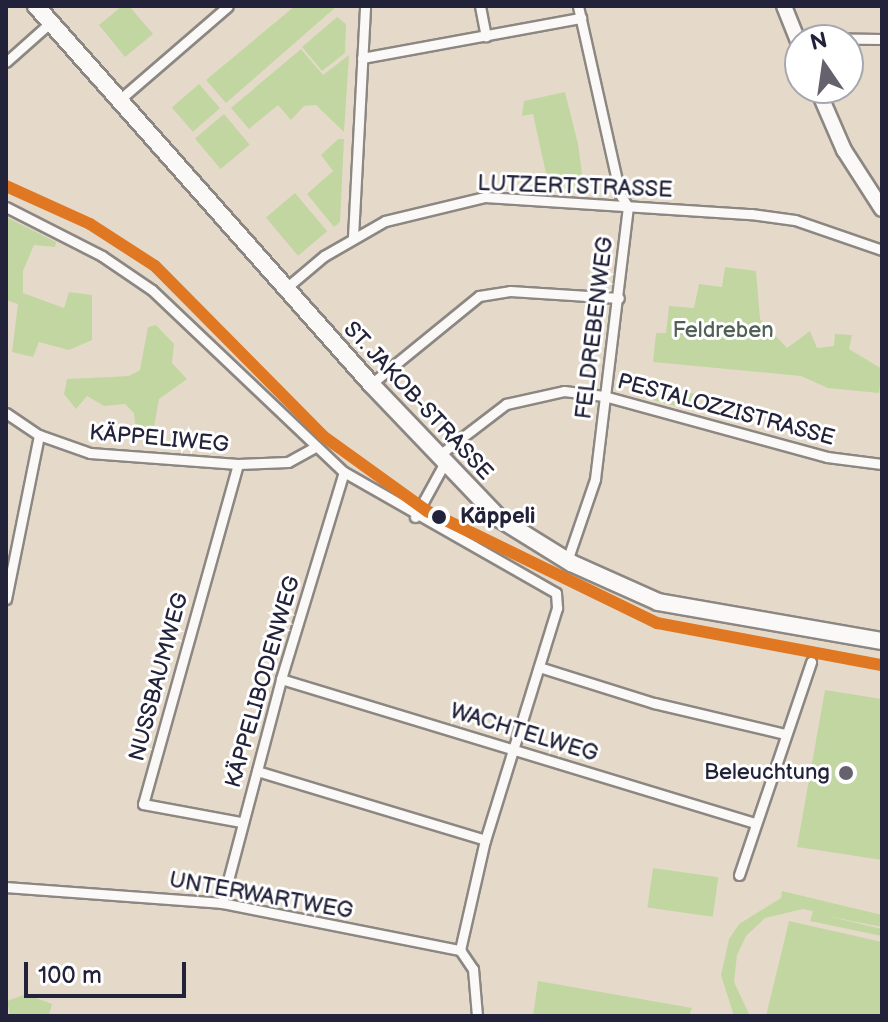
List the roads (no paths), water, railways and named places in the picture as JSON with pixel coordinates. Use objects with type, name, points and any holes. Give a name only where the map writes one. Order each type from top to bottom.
[{"type":"main road","name":"ST. JAKOB-STRASSE","points":[[36,6],[371,384],[500,519],[567,561],[611,583],[694,612],[882,641]]},
{"type":"main road","points":[[824,104],[844,150],[882,209]]},
{"type":"street","points":[[118,101],[228,6]]},
{"type":"street","points":[[353,237],[365,6]]},
{"type":"street","points":[[480,6],[486,36]]},
{"type":"street","name":"FELDREBENWEG","points":[[567,561],[595,479],[628,207],[620,194],[578,6]]},
{"type":"street","points":[[362,58],[581,18]]},
{"type":"street","points":[[6,61],[51,22]]},
{"type":"street","name":"LUTZERTSTRASSE","points":[[286,288],[353,237],[421,209],[485,197],[795,220],[882,250]]},
{"type":"street","points":[[6,207],[102,256],[152,290],[313,448],[344,472],[415,517],[548,584],[558,600],[485,840],[460,950],[473,969],[477,1016]]},
{"type":"street","points":[[371,384],[479,296],[510,291],[619,298]]},
{"type":"street","name":"PESTALOZZISTRASSE","points":[[441,460],[506,404],[564,391],[604,396],[827,457],[882,464]]},
{"type":"street","name":"KÄPPELIWEG","points":[[6,413],[39,435],[90,453],[238,464],[288,462],[313,448]]},
{"type":"street","points":[[6,599],[39,435]]},
{"type":"street","points":[[415,517],[441,460]]},
{"type":"street","name":"NUSSBAUMWEG","points":[[238,464],[143,804],[241,822]]},
{"type":"street","name":"KÄPPELIBODENWEG","points":[[222,903],[281,679],[344,472]]},
{"type":"street","points":[[739,875],[811,662]]},
{"type":"street","points":[[539,667],[654,703],[785,734]]},
{"type":"street","name":"WACHTELWEG","points":[[281,679],[756,823]]},
{"type":"street","points":[[257,771],[485,840]]},
{"type":"street","name":"UNTERWARTWEG","points":[[6,887],[222,903],[460,950]]},
{"type":"place","name":"Käppeli","points":[[439,517]]},
{"type":"place","name":"Beleuchtung","points":[[846,773]]},
{"type":"park label","name":"Feldreben","points":[[723,331]]}]
